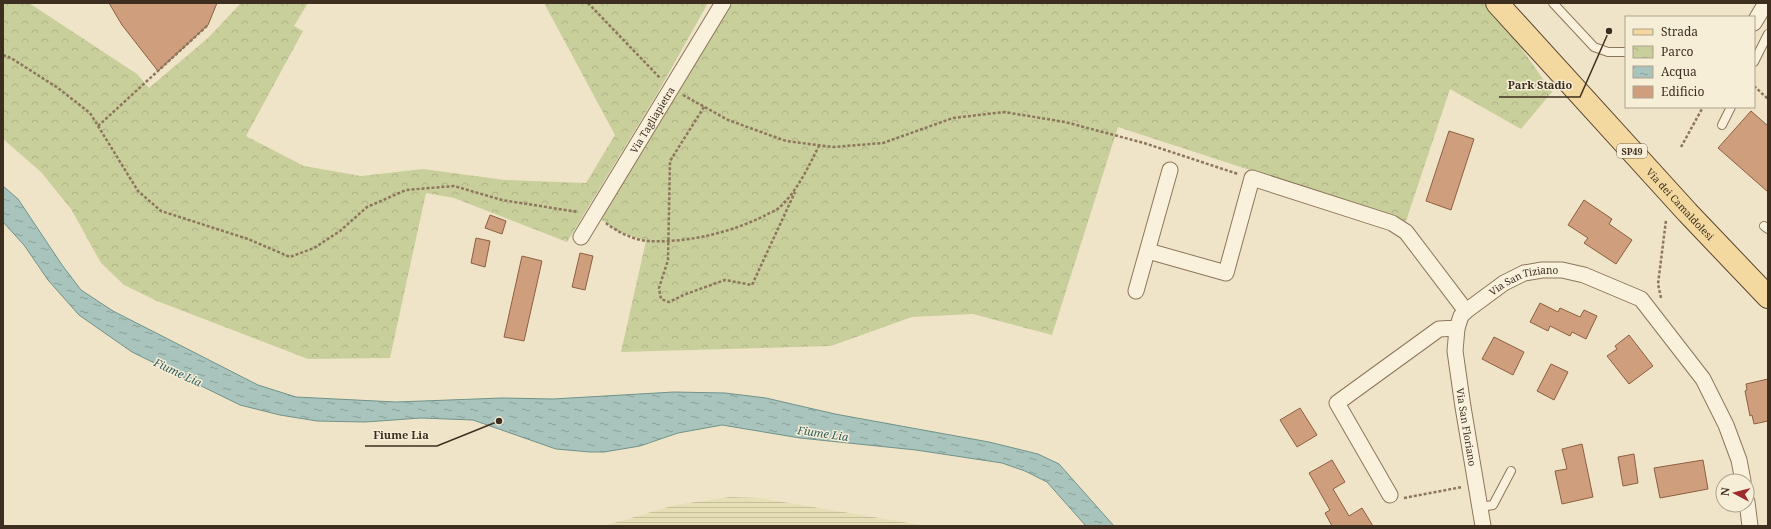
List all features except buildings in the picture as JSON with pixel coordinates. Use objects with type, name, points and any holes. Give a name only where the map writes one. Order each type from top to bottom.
[{"type":"main road","name":"Via dei Camaldolesi","points":[[1497,3],[1693,218],[1768,297]]},
{"type":"street","name":"Via Tagliapietra","points":[[581,237],[723,3]]},
{"type":"street","points":[[1755,21],[1766,3]]},
{"type":"street","points":[[1136,291],[1170,170]]},
{"type":"street","points":[[1148,251],[1226,273],[1252,178],[1399,226],[1406,232],[1466,311]]},
{"type":"street","name":"Via San Tiziano","points":[[1457,328],[1466,311],[1504,283],[1524,273],[1542,270],[1562,270],[1584,275],[1641,299],[1703,379],[1726,425],[1739,460],[1741,473]]},
{"type":"street","points":[[1390,495],[1337,403],[1439,329],[1457,328]]},
{"type":"street","name":"Via San Floriano","points":[[1457,328],[1455,351],[1484,526]]},
{"type":"street","points":[[1748,513],[1750,526]]},
{"type":"lane","points":[[1553,3],[1594,47],[1608,52],[1625,52]]},
{"type":"lane","points":[[1755,60],[1768,34]]},
{"type":"lane","points":[[1722,125],[1730,108]]},
{"type":"lane","points":[[1480,508],[1493,505],[1511,471]]},
{"type":"path","points":[[588,3],[671,89],[728,120],[786,142],[833,147],[883,143],[953,118],[1004,112],[1065,122],[1144,144],[1252,178]]},
{"type":"path","points":[[98,126],[208,25]]},
{"type":"path","points":[[3,55],[11,58],[58,88],[90,113],[138,192],[161,211],[248,239],[290,257],[314,248],[333,235],[367,207],[406,190],[454,186],[502,200],[595,215],[617,231],[646,241],[711,235],[751,222],[779,208],[796,188]]},
{"type":"path","points":[[1755,87],[1768,99]]},
{"type":"path","points":[[704,107],[670,161],[668,260],[659,288],[661,299],[669,302],[725,280],[752,285],[796,188],[819,146]]},
{"type":"path","points":[[1681,147],[1702,108]]},
{"type":"path","points":[[1662,300],[1659,295],[1658,284],[1666,220]]},
{"type":"path","points":[[1390,495],[1403,498],[1476,485]]},
{"type":"shaded area","points":[[730,497],[759,498],[927,526],[604,526],[675,505]]},
{"type":"green space","points":[[3,3],[29,3],[137,74],[149,88],[208,38],[241,3],[308,3],[294,26],[303,31],[246,136],[304,166],[361,176],[423,169],[505,180],[586,183],[615,135],[544,3],[708,3],[657,94],[567,242],[454,198],[426,193],[390,358],[308,359],[157,301],[124,285],[101,263],[71,209],[41,172],[3,139]]},
{"type":"green space","points":[[723,3],[1490,3],[1552,92],[1521,129],[1450,89],[1406,221],[1118,127],[1052,335],[973,314],[912,317],[831,346],[621,352],[646,241],[617,231],[595,215]]},
{"type":"water","points":[[3,186],[18,199],[62,265],[81,290],[113,311],[258,385],[296,397],[396,402],[502,398],[553,399],[674,392],[725,393],[766,398],[835,414],[989,442],[1038,454],[1059,464],[1114,526],[1086,526],[1047,482],[1025,471],[1002,463],[916,450],[800,438],[722,425],[678,433],[640,446],[604,452],[590,452],[556,449],[473,420],[421,418],[365,422],[317,421],[280,415],[240,405],[132,352],[79,315],[48,280],[24,245],[3,222]]},
{"type":"place","name":"Park Stadio","points":[[1609,31]]},
{"type":"place","name":"Fiume Lia","points":[[499,421]]}]
